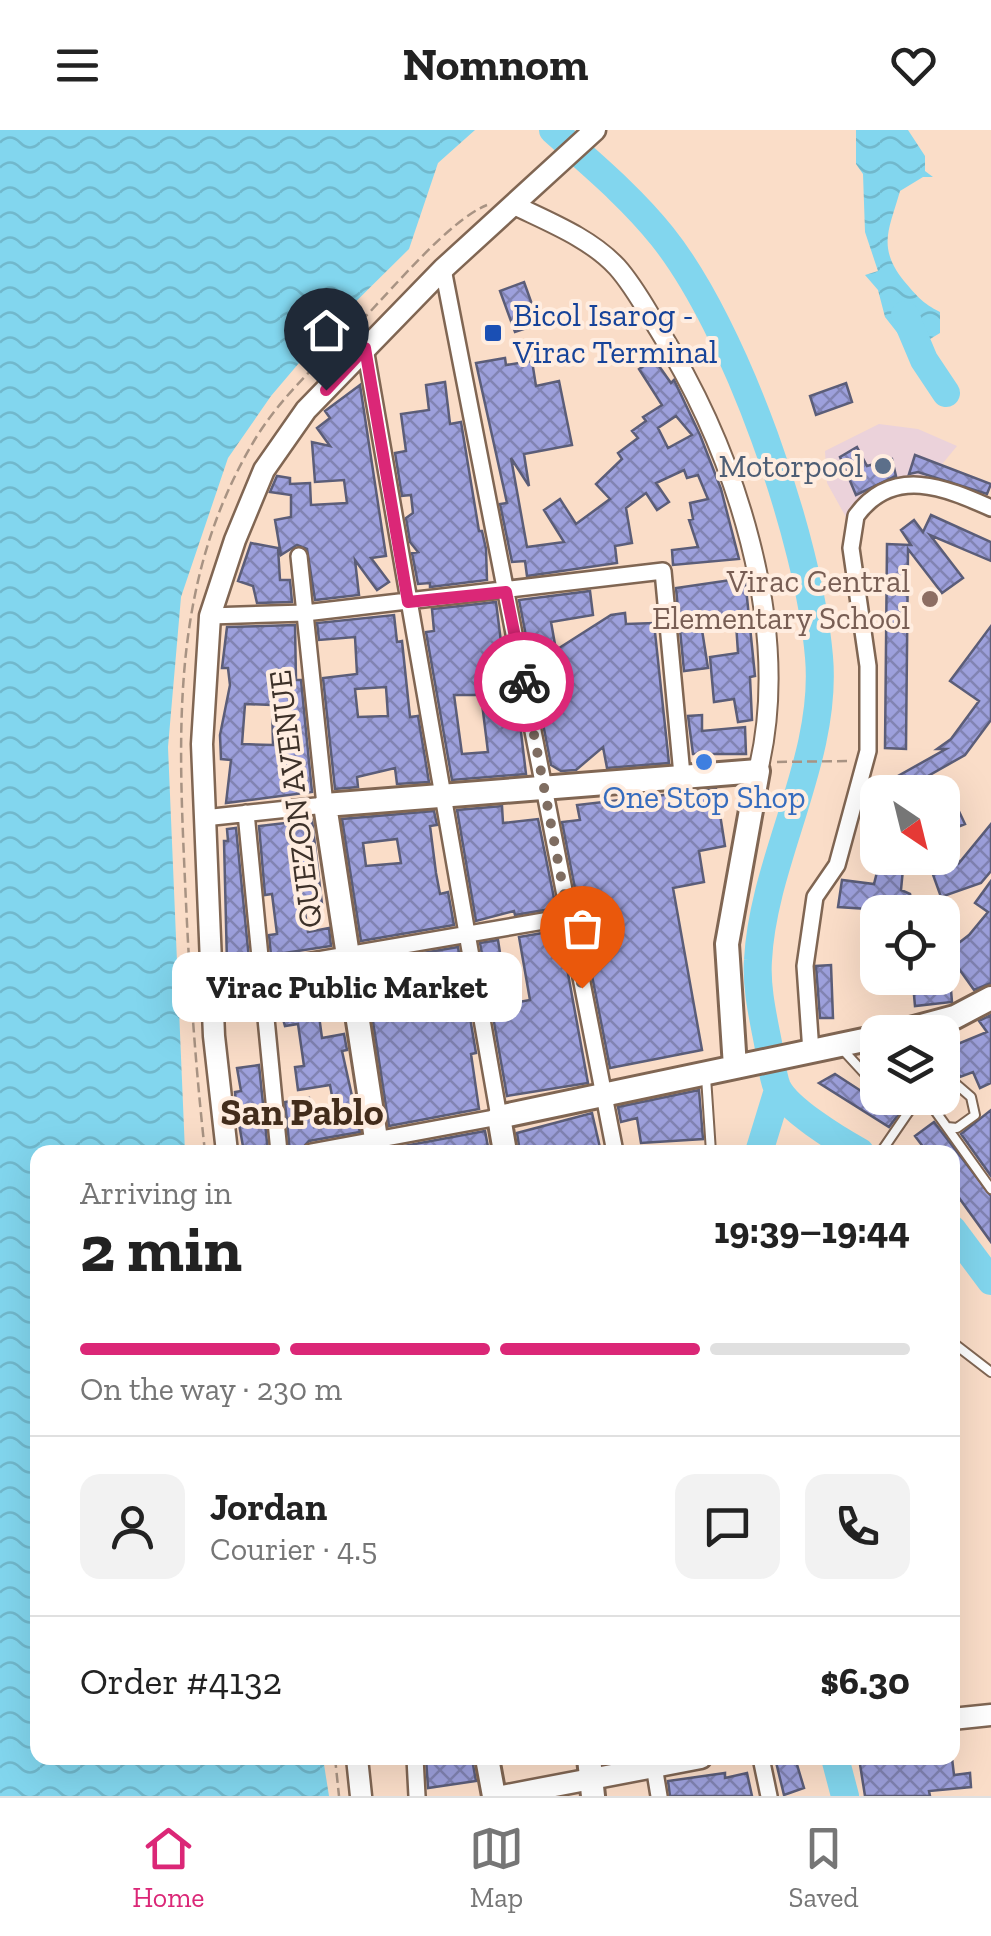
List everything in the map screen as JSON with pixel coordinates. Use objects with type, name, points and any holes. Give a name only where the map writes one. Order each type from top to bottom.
[{"type":"main road","points":[[226,1145],[212,978],[202,744],[210,616],[250,499],[275,450],[365,348],[443,269],[594,130]]},
{"type":"main road","points":[[325,805],[769,767],[727,944],[743,1065]]},
{"type":"main road","name":"QUEZON AVENUE","points":[[325,805],[377,1145]]},
{"type":"main road","points":[[957,1015],[991,998]]},
{"type":"main road","points":[[504,1145],[499,1118],[860,1042]]},
{"type":"main road","points":[[960,1718],[991,1715]]},
{"type":"main road","points":[[359,1765],[362,1796]]},
{"type":"main road","points":[[489,1765],[494,1796]]},
{"type":"main road","points":[[502,1796],[641,1765]]},
{"type":"street","points":[[514,205],[572,234],[618,268],[671,349],[719,439],[748,538],[763,618],[769,767]]},
{"type":"street","points":[[443,269],[614,1145]]},
{"type":"street","points":[[365,348],[499,1118],[385,1145]]},
{"type":"street","points":[[806,1053],[805,966],[814,896],[837,865],[868,751],[868,666],[851,548],[856,516],[886,494],[920,483],[947,488],[991,508]]},
{"type":"street","name":"QUEZON AVENUE","points":[[299,556],[325,805]]},
{"type":"street","points":[[210,616],[306,613],[663,571],[682,776]]},
{"type":"street","points":[[204,818],[325,805]]},
{"type":"street","points":[[246,813],[278,1145]]},
{"type":"street","points":[[212,978],[567,917]]},
{"type":"street","points":[[415,1765],[417,1796]]},
{"type":"street","points":[[653,1765],[658,1796]]},
{"type":"street","points":[[762,1765],[768,1796]]},
{"type":"lane","points":[[841,1046],[860,1073]]},
{"type":"lane","points":[[706,1073],[711,1145]]},
{"type":"lane","points":[[947,1126],[968,1123],[975,1115],[971,1097],[960,1088]]},
{"type":"lane","points":[[887,1145],[907,1115]]},
{"type":"lane","points":[[937,1115],[991,1190]]},
{"type":"lane","points":[[960,1348],[991,1372]]},
{"type":"path","points":[[204,1145],[192,1038],[179,744],[185,638],[200,574],[244,460],[289,396],[428,253],[479,208],[501,202],[514,205]]},
{"type":"path","points":[[769,767],[850,761]]},
{"type":"path","points":[[336,1765],[339,1796]]},
{"type":"shaded area","name":"Motorpool","points":[[879,424],[918,429],[957,446],[929,480],[855,506],[847,519],[827,483],[825,451]]},
{"type":"water","points":[[0,130],[475,130],[438,163],[409,249],[327,330],[271,396],[228,458],[181,597],[168,747],[185,1145],[30,1145],[30,1765],[324,1765],[329,1796],[0,1796]]},
{"type":"water","points":[[856,130],[908,130],[925,156],[925,171],[933,177],[923,177],[900,191],[888,238],[890,258],[904,281],[920,299],[940,312],[940,333],[917,347],[907,345],[885,317],[878,290],[865,275],[878,271],[865,232],[863,174],[856,164]]},
{"type":"building","points":[[524,282],[539,324],[515,332],[500,291]]},
{"type":"building","points":[[505,358],[506,365],[532,361],[536,386],[559,381],[572,445],[524,454],[529,486],[511,458],[527,547],[564,542],[544,510],[560,499],[576,524],[610,499],[596,484],[622,459],[618,453],[638,438],[632,431],[646,421],[643,417],[662,405],[639,369],[654,359],[671,383],[674,380],[700,435],[721,489],[739,559],[673,565],[672,550],[698,547],[689,520],[693,519],[690,503],[708,499],[698,475],[687,478],[684,470],[656,483],[669,502],[657,510],[646,493],[626,508],[632,543],[615,546],[617,563],[527,576],[525,561],[512,562],[500,504],[507,503],[476,363]],"holes":[[[676,416],[692,435],[668,448],[658,428]]]},
{"type":"building","points":[[445,382],[450,424],[461,422],[479,531],[486,549],[487,580],[430,587],[430,583],[418,584],[412,553],[418,552],[410,542],[406,518],[413,513],[411,495],[402,496],[395,453],[406,451],[401,414],[429,410],[426,385]]},
{"type":"building","points":[[846,383],[852,402],[816,415],[810,396]]},
{"type":"building","points":[[360,385],[386,556],[371,558],[389,582],[377,590],[355,560],[359,595],[315,600],[307,549],[297,545],[281,555],[275,520],[291,517],[291,495],[270,492],[277,476],[290,478],[290,484],[310,483],[311,505],[347,503],[344,480],[315,482],[312,442],[330,446],[317,428],[330,418],[325,411]]},
{"type":"building","points":[[857,447],[867,466],[892,459],[896,476],[856,495],[840,457]]},
{"type":"building","points":[[915,455],[991,484],[987,494],[918,472],[909,474]]},
{"type":"building","points":[[931,515],[991,542],[991,561],[930,535],[963,578],[942,593],[908,549],[906,749],[885,748],[887,544],[911,545],[901,530],[914,520],[923,532]]},
{"type":"building","points":[[251,543],[278,548],[280,580],[290,580],[292,602],[257,603],[253,586],[238,581]]},
{"type":"building","points":[[745,578],[755,676],[750,677],[752,720],[738,722],[734,699],[714,702],[710,657],[738,653],[736,623],[709,624],[710,629],[702,630],[708,668],[684,671],[676,588]]},
{"type":"building","points":[[590,591],[593,615],[551,622],[556,650],[611,615],[625,613],[626,624],[654,623],[669,763],[607,768],[603,747],[576,770],[561,771],[551,765],[519,600]]},
{"type":"building","points":[[496,602],[508,698],[516,724],[520,724],[526,774],[452,780],[426,632],[434,631],[432,609]],"holes":[[[454,695],[481,695],[488,752],[462,754]]]},
{"type":"building","points":[[394,615],[397,642],[402,641],[410,717],[418,716],[429,782],[397,784],[395,768],[357,777],[358,787],[335,789],[323,678],[357,674],[355,637],[319,640],[317,623]],"holes":[[[386,687],[388,716],[358,717],[355,689]]]},
{"type":"building","points":[[295,625],[296,680],[301,680],[312,792],[226,803],[231,760],[221,759],[220,735],[230,685],[228,668],[222,668],[227,627]],"holes":[[[245,704],[272,705],[273,745],[242,744]]]},
{"type":"building","points":[[991,626],[991,720],[965,755],[930,775],[900,775],[946,749],[937,749],[951,739],[979,701],[950,681]]},
{"type":"building","points":[[702,715],[702,731],[745,727],[746,754],[693,754],[688,716]]},
{"type":"building","points":[[716,789],[725,846],[699,851],[704,882],[673,888],[702,1050],[610,1068],[562,822],[580,820],[577,805]]},
{"type":"building","points":[[502,806],[503,823],[538,819],[556,908],[515,915],[514,911],[476,921],[457,810]]},
{"type":"building","points":[[434,811],[437,825],[430,826],[436,873],[440,894],[448,892],[454,925],[361,941],[342,819]],"holes":[[[397,839],[401,863],[366,866],[363,843]]]},
{"type":"building","points":[[312,820],[322,904],[304,906],[308,932],[329,928],[331,946],[271,955],[269,935],[277,934],[272,894],[265,895],[259,826]]},
{"type":"building","points":[[991,824],[991,871],[981,883],[940,895],[933,875],[960,875],[960,862]]},
{"type":"building","points":[[236,828],[249,959],[227,964],[224,841],[228,841],[227,829]]},
{"type":"building","points":[[876,875],[902,875],[901,890],[910,895],[860,895],[860,908],[838,907],[842,880],[874,884]]},
{"type":"building","points":[[991,881],[991,983],[974,990],[960,970],[960,942],[988,912],[975,903]]},
{"type":"building","points":[[560,930],[588,1083],[507,1096],[480,943],[498,940],[508,1004],[530,1000],[519,937]]},
{"type":"building","points":[[458,947],[476,1053],[471,1054],[479,1109],[389,1126],[364,963]]},
{"type":"building","points":[[831,965],[833,1018],[820,1018],[816,966]]},
{"type":"building","points":[[330,969],[335,998],[317,1001],[322,1038],[344,1034],[347,1050],[342,1051],[360,1132],[289,1145],[285,1102],[309,1098],[314,1127],[337,1123],[330,1085],[298,1090],[295,1067],[304,1066],[298,1024],[285,1026],[275,991],[287,989],[286,984],[314,979],[313,972]]},
{"type":"building","points":[[914,995],[951,995],[952,1002],[915,1006]]},
{"type":"building","points":[[991,1015],[991,1083],[980,1088],[973,1072],[960,1077],[960,1043],[987,1032],[979,1021]]},
{"type":"building","points":[[259,1065],[267,1145],[243,1145],[236,1107],[235,1092],[241,1091],[237,1068]]},
{"type":"building","points":[[835,1074],[860,1090],[860,1109],[819,1083]]},
{"type":"building","points":[[699,1090],[703,1139],[641,1143],[637,1118],[621,1122],[618,1107]]},
{"type":"building","points":[[991,1110],[991,1176],[961,1134]]},
{"type":"building","points":[[592,1113],[599,1145],[519,1145],[517,1133]]},
{"type":"building","points":[[870,1115],[898,1115],[889,1127]]},
{"type":"building","points":[[934,1122],[952,1145],[922,1145],[915,1136]]},
{"type":"building","points":[[485,1131],[488,1145],[409,1145]]},
{"type":"building","points":[[960,1156],[991,1196],[991,1242],[960,1199]]},
{"type":"building","points":[[426,1765],[473,1765],[476,1781],[428,1788]]},
{"type":"building","points":[[777,1765],[797,1765],[804,1788],[784,1795]]},
{"type":"building","points":[[860,1765],[953,1765],[954,1775],[970,1773],[971,1787],[929,1791],[930,1796],[865,1796]]},
{"type":"building","points":[[725,1773],[725,1778],[747,1773],[752,1796],[670,1796],[668,1781]]},
{"type":"waterway","points":[[553,130],[637,207],[690,276],[742,379],[801,554],[819,657],[819,695],[805,771],[762,922],[759,991],[777,1087],[802,1114],[848,1145]]},
{"type":"waterway","points":[[905,315],[924,360],[946,393]]},
{"type":"waterway","points":[[761,1145],[778,1090]]},
{"type":"waterway","points":[[960,1240],[991,1281]]},
{"type":"waterway","points":[[837,1765],[845,1796]]},
{"type":"way so far","points":[[524,682],[582,988]]},
{"type":"place","name":"Bicol Isarog - Virac Terminal","points":[[493,333]]},
{"type":"place","name":"Motorpool","points":[[883,466]]},
{"type":"place","name":"Virac Central Elementary School","points":[[930,599]]},
{"type":"place","name":"One Stop Shop","points":[[704,762]]},
{"type":"place","name":"Virac Public Market","points":[[582,988]]},
{"type":"district","name":"San Pablo","points":[[302,1112]]},
{"type":"route","points":[[326,390],[365,348],[408,602],[506,592],[524,682]]}]
